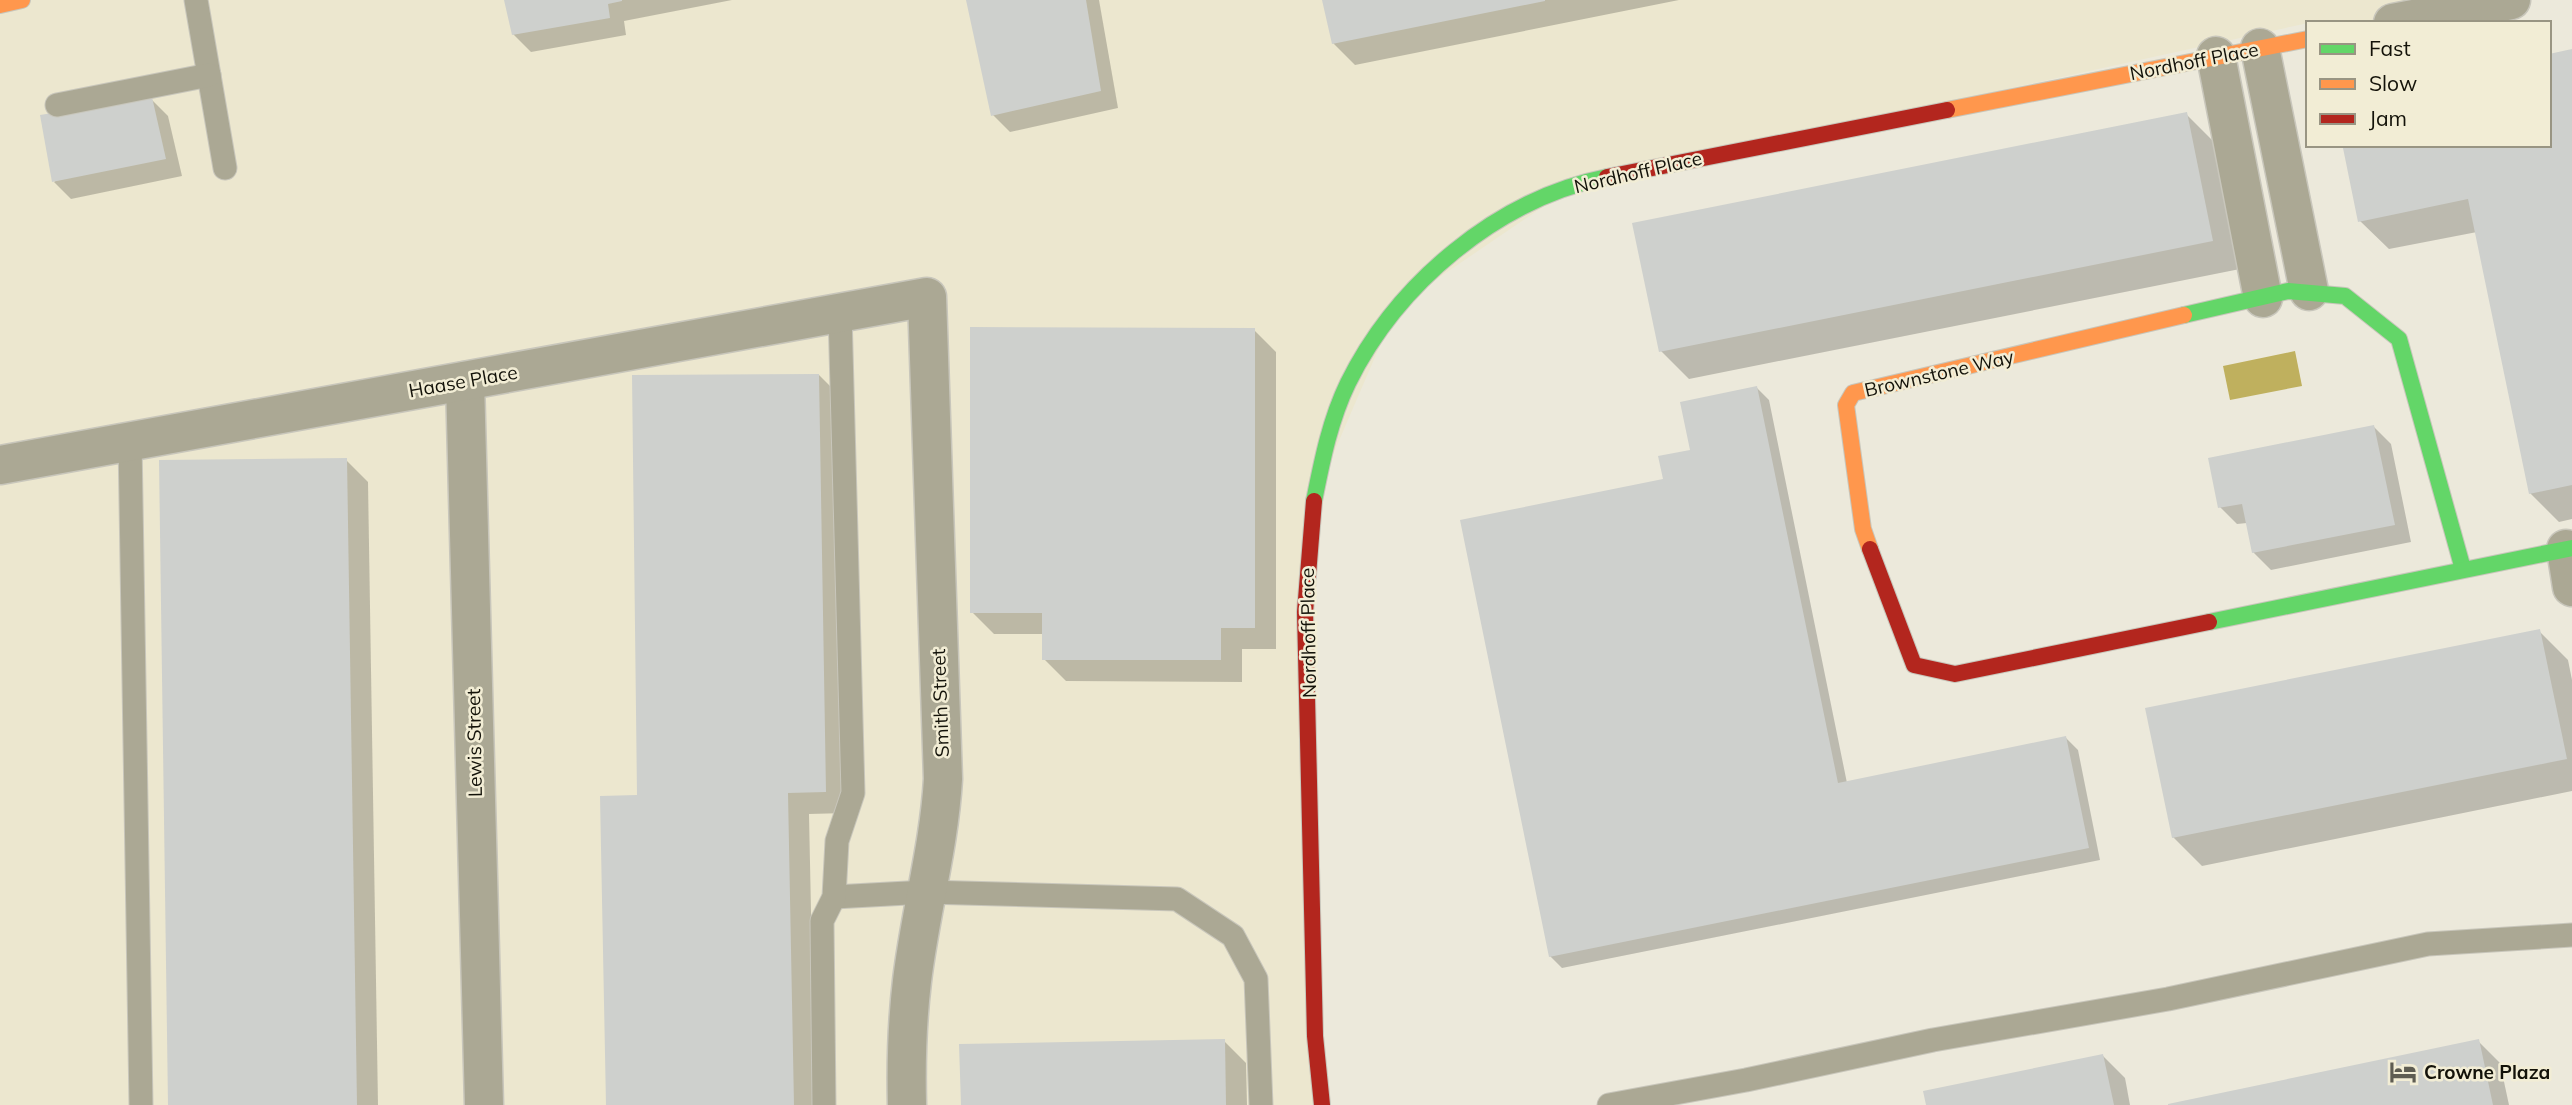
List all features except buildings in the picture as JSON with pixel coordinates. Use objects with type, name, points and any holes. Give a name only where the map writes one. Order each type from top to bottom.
[{"type":"street","points":[[0,5],[22,0]]},
{"type":"street","points":[[2403,21],[2511,0]]},
{"type":"street","name":"Nordhoff Place","points":[[1322,1105],[1315,1022],[1306,578],[1308,541],[1329,428],[1355,365],[1382,324],[1424,278],[1451,252],[1480,230],[1578,183],[2306,39]]},
{"type":"street","points":[[2260,48],[2309,291]]},
{"type":"street","points":[[2216,56],[2263,298]]},
{"type":"street","name":"Brownstone Way","points":[[2463,569],[2399,339],[2345,296],[2309,291],[2288,292],[1853,393],[1846,405],[1863,529],[1914,665],[1955,674],[2569,548],[2572,587]]},
{"type":"street","name":"Haase Place","points":[[0,465],[927,297]]},
{"type":"street","name":"Smith Street","points":[[907,1105],[908,1018],[926,892],[935,854],[943,779],[927,297]]},
{"type":"street","name":"Lewis Street","points":[[465,381],[484,1105]]},
{"type":"lane","points":[[196,0],[225,168]]},
{"type":"lane","points":[[58,105],[209,75]]},
{"type":"lane","points":[[824,1105],[822,922],[834,897],[837,841],[853,793],[839,313]]},
{"type":"lane","points":[[130,441],[141,1105]]},
{"type":"lane","points":[[834,897],[926,892],[1177,899],[1233,936],[1256,979],[1261,1105]]},
{"type":"lane","points":[[1609,1105],[1726,1095],[1933,1040],[2168,999],[2428,944],[2572,935]]},
{"type":"shaded area","points":[[22,0],[2511,0],[2403,21],[2306,21],[2306,23],[1578,183],[1397,306],[1313,501],[1322,1105],[0,1105],[0,5]]},
{"type":"shaded area","points":[[2295,351],[2302,386],[2230,400],[2223,366]]},
{"type":"traffic: fast","points":[[1314,501],[1331,426],[1348,383],[1394,312],[1422,280],[1455,251],[1490,226],[1527,205],[1566,188],[1607,177]]},
{"type":"traffic: fast","points":[[2184,315],[2288,291],[2345,296],[2399,339],[2463,569]]},
{"type":"traffic: fast","points":[[2209,622],[2572,548]]},
{"type":"traffic: slow","points":[[0,5],[22,0]]},
{"type":"traffic: slow","points":[[1947,110],[2306,39]]},
{"type":"traffic: slow","points":[[1870,549],[1863,529],[1846,405],[1853,393],[2184,315]]},
{"type":"traffic: jam","points":[[1607,177],[1947,110]]},
{"type":"traffic: jam","points":[[1314,501],[1305,612],[1315,1036],[1322,1105]]},
{"type":"traffic: jam","points":[[1870,549],[1914,665],[1955,674],[2209,622]]},
{"type":"place","name":"Crowne Plaza","points":[[2403,1072]]}]
